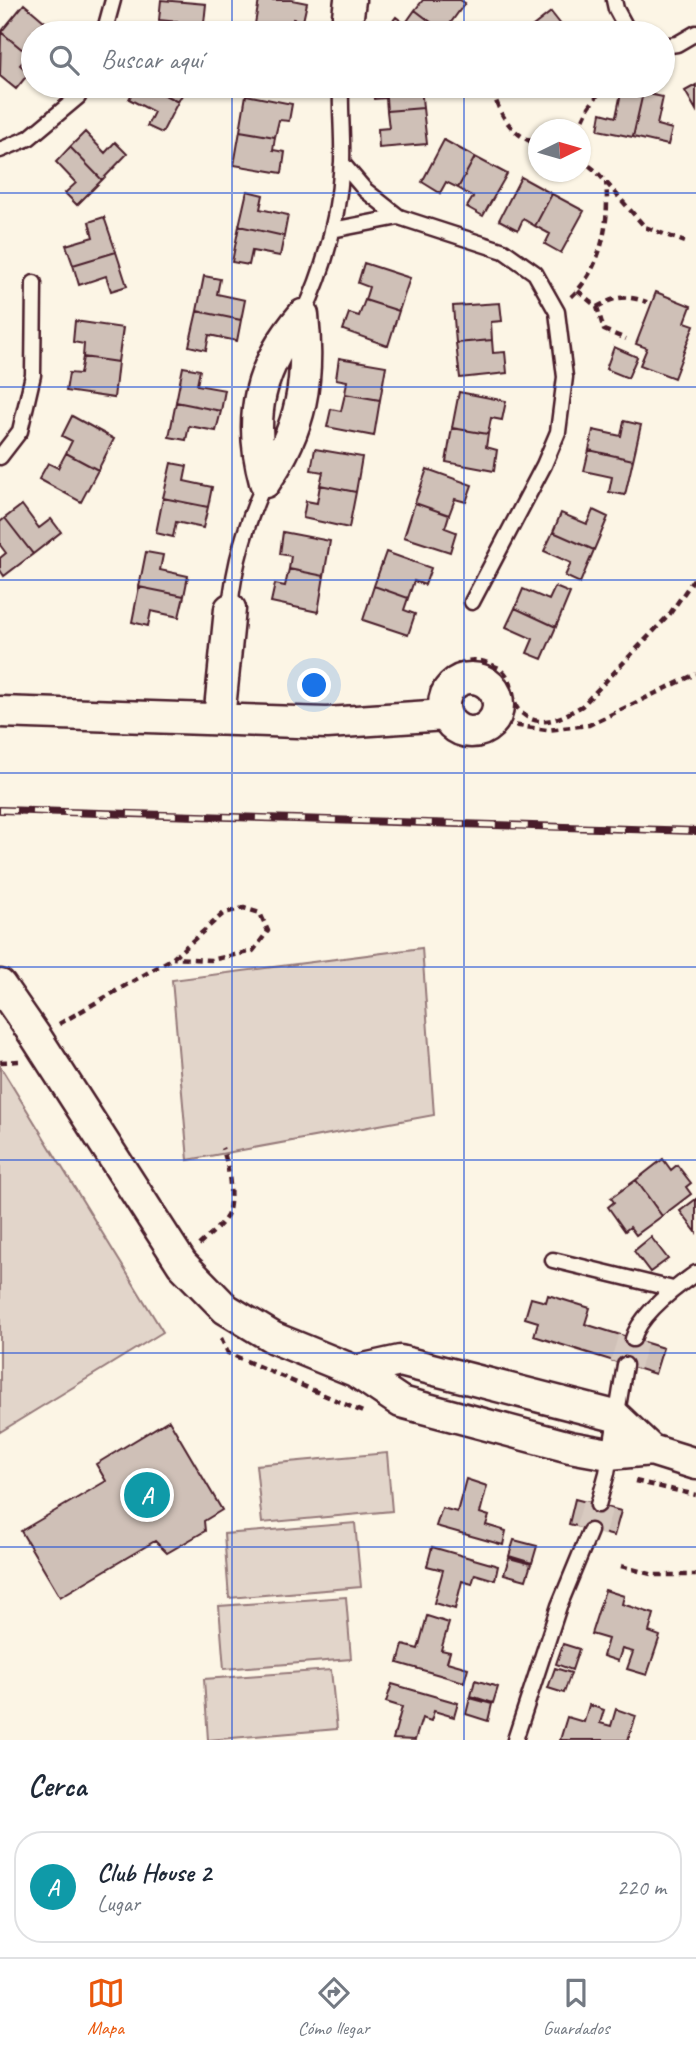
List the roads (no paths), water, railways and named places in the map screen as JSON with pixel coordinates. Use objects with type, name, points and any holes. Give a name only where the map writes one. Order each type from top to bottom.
[{"type":"street","points":[[265,482],[258,457],[257,406],[263,380],[273,357],[286,335],[303,315]]},
{"type":"street","points":[[265,482],[286,449],[300,411],[306,372],[303,315]]},
{"type":"street","points":[[219,719],[230,609]]},
{"type":"street","points":[[0,712],[327,723],[443,704],[446,693],[453,684],[463,678],[475,678],[485,682],[498,701],[492,722],[485,728],[467,732],[457,729],[435,706]]},
{"type":"street","points":[[0,985],[31,1049],[182,1264],[226,1309],[274,1338],[355,1371],[401,1402],[570,1447],[609,1454],[650,1450],[696,1464]]},
{"type":"street","points":[[355,1371],[400,1361],[615,1416],[650,1450]]},
{"type":"lane","points":[[107,21],[113,0]]},
{"type":"lane","points":[[614,0],[622,21]]},
{"type":"lane","points":[[675,44],[696,33]]},
{"type":"lane","points":[[0,150],[29,138],[77,98]]},
{"type":"lane","points":[[303,315],[317,285],[332,230],[342,163],[341,98]]},
{"type":"lane","points":[[342,163],[365,190],[399,217],[504,251],[535,273],[557,312],[565,377],[558,432],[544,465],[472,602]]},
{"type":"lane","points":[[332,230],[399,217]]},
{"type":"lane","points":[[0,457],[20,431],[33,375],[34,284]]},
{"type":"lane","points":[[230,609],[240,543],[265,482]]},
{"type":"lane","points":[[553,1261],[673,1289]]},
{"type":"lane","points":[[633,1339],[636,1329],[673,1289],[696,1273]]},
{"type":"lane","points":[[598,1505],[625,1365]]},
{"type":"lane","points":[[515,1740],[559,1606],[590,1531]]},
{"type":"tunnel","points":[[625,1365],[633,1339]]},
{"type":"tunnel","points":[[590,1531],[598,1505]]},
{"type":"railway","points":[[0,810],[696,831]]},
{"type":"place","name":"Club House 2","points":[[147,1495]]}]
